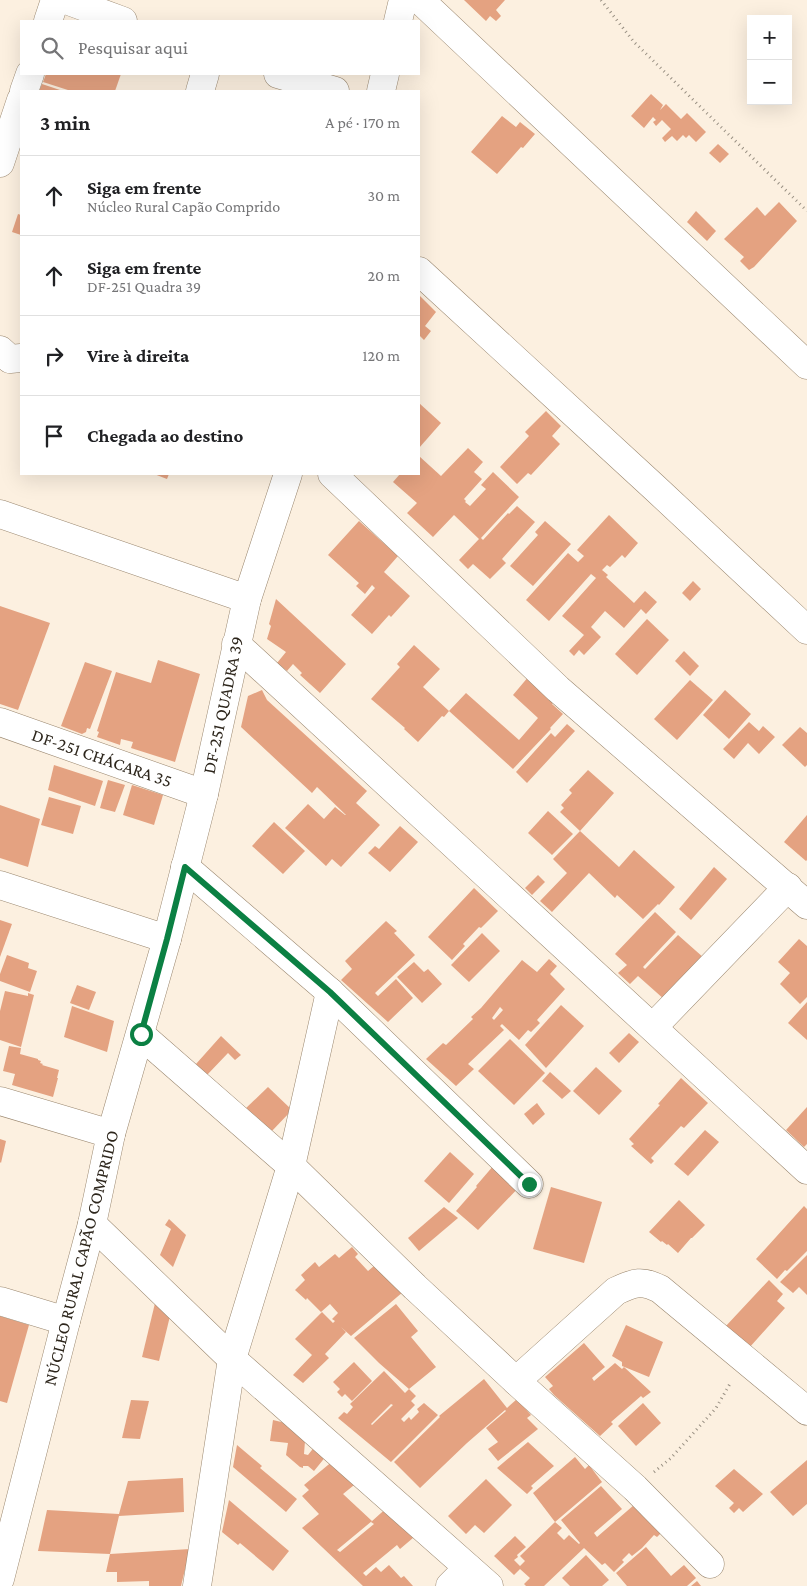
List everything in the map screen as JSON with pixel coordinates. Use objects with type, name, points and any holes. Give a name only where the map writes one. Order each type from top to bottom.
[{"type":"street","points":[[48,20],[55,0]]},
{"type":"street","points":[[66,0],[120,20]]},
{"type":"street","points":[[398,20],[403,0]]},
{"type":"street","points":[[420,0],[807,365]]},
{"type":"street","points":[[24,90],[30,75]]},
{"type":"street","points":[[200,90],[205,75]]},
{"type":"street","points":[[281,75],[333,90]]},
{"type":"street","points":[[381,90],[386,75]]},
{"type":"street","points":[[0,163],[20,103]]},
{"type":"street","points":[[420,272],[807,630]]},
{"type":"street","points":[[0,350],[10,359],[20,358]]},
{"type":"street","name":"DF-251 QUADRA 39","points":[[167,939],[204,794],[247,599],[288,475]]},
{"type":"street","points":[[333,475],[558,689],[797,896],[653,1027]]},
{"type":"street","points":[[0,514],[247,599]]},
{"type":"street","points":[[236,644],[807,1170]]},
{"type":"street","name":"DF-251 CHÁCARA 35","points":[[0,722],[204,794]]},
{"type":"street","points":[[185,867],[330,992],[529,1184]]},
{"type":"street","points":[[0,885],[167,939]]},
{"type":"street","name":"NÚCLEO RURAL CAPÃO COMPRIDO","points":[[1,1570],[92,1224],[111,1134],[167,939]]},
{"type":"street","points":[[197,1586],[232,1359],[291,1166],[330,992]]},
{"type":"street","points":[[141,1034],[291,1166],[415,1287],[635,1488],[710,1564]]},
{"type":"street","points":[[0,1100],[111,1134]]},
{"type":"street","points":[[92,1224],[459,1577],[489,1586]]},
{"type":"street","points":[[516,1381],[616,1291],[628,1285],[647,1282],[660,1289],[807,1411]]},
{"type":"street","points":[[0,1301],[66,1321]]},
{"type":"path","points":[[600,0],[634,42],[807,211]]},
{"type":"path","points":[[635,1488],[671,1458],[716,1408],[745,1359]]},
{"type":"building","points":[[464,0],[505,0],[496,10],[501,16],[496,21],[490,16],[486,21]]},
{"type":"building","points":[[46,75],[121,75],[115,90],[68,90],[43,82]]},
{"type":"building","points":[[42,84],[60,90],[39,90]]},
{"type":"building","points":[[651,94],[663,105],[660,110],[666,104],[681,119],[687,113],[706,132],[696,142],[689,135],[686,138],[683,135],[677,141],[672,136],[665,142],[662,138],[671,129],[662,120],[656,126],[653,122],[656,120],[653,117],[644,128],[631,116]]},
{"type":"building","points":[[502,116],[516,127],[520,122],[535,134],[497,174],[471,152]]},
{"type":"building","points":[[718,144],[729,154],[720,163],[709,153]]},
{"type":"building","points":[[779,202],[797,221],[749,270],[740,261],[744,257],[724,239],[757,207],[765,216]]},
{"type":"building","points":[[696,211],[716,231],[707,241],[687,222]]},
{"type":"building","points":[[18,214],[20,215],[20,235],[12,232]]},
{"type":"building","points":[[420,296],[436,312],[425,326],[431,331],[424,340],[420,336]]},
{"type":"building","points":[[420,404],[441,423],[420,447]]},
{"type":"building","points":[[546,411],[561,426],[552,436],[560,444],[531,475],[528,473],[517,484],[500,467],[529,436],[525,432]]},
{"type":"building","points":[[468,448],[483,462],[474,472],[482,479],[464,499],[465,502],[470,506],[486,489],[481,485],[493,472],[519,497],[481,538],[483,540],[517,506],[535,522],[502,559],[506,563],[490,579],[473,564],[468,569],[459,560],[479,539],[454,515],[433,537],[407,513],[417,503],[393,482],[399,475],[420,475],[420,457],[441,476]]},
{"type":"building","points":[[157,475],[169,475],[167,479]]},
{"type":"building","points":[[609,515],[638,543],[625,558],[622,555],[610,567],[607,565],[602,570],[608,575],[606,577],[634,603],[645,591],[657,602],[646,614],[641,609],[624,628],[605,611],[591,627],[601,637],[584,655],[579,650],[574,656],[569,651],[584,635],[562,616],[596,578],[591,574],[549,621],[526,600],[568,553],[578,562],[584,556],[577,550]]},
{"type":"building","points":[[359,521],[398,556],[384,572],[410,596],[372,634],[351,615],[375,588],[372,585],[365,594],[356,586],[359,583],[328,555]]},
{"type":"building","points":[[545,521],[571,544],[533,586],[510,566],[538,535],[535,532]]},
{"type":"building","points":[[693,581],[701,589],[690,601],[682,593]]},
{"type":"building","points":[[276,599],[346,664],[320,693],[300,675],[302,673],[293,664],[287,671],[277,663],[286,652],[267,639]]},
{"type":"building","points":[[0,606],[50,623],[18,710],[0,704]]},
{"type":"building","points":[[647,619],[669,640],[637,675],[615,654]]},
{"type":"building","points":[[414,645],[440,669],[423,687],[449,711],[418,742],[405,728],[371,699],[400,667],[397,664]]},
{"type":"building","points":[[684,651],[699,666],[690,676],[675,661]]},
{"type":"building","points":[[158,660],[200,674],[175,762],[131,748],[133,742],[121,739],[120,745],[97,737],[99,732],[97,731],[116,672],[151,683]]},
{"type":"building","points":[[85,662],[112,671],[90,729],[87,728],[86,732],[82,734],[61,726]]},
{"type":"building","points":[[529,676],[555,700],[552,704],[563,714],[513,769],[449,711],[466,693],[519,740],[538,718],[513,695]]},
{"type":"building","points":[[690,680],[713,700],[677,740],[654,719]]},
{"type":"building","points":[[262,690],[267,700],[367,791],[356,803],[380,825],[341,867],[332,859],[326,866],[285,828],[308,804],[324,819],[335,807],[346,815],[317,787],[312,793],[241,727],[248,696]]},
{"type":"building","points":[[725,690],[751,714],[729,739],[703,715]]},
{"type":"building","points":[[749,722],[759,731],[763,726],[775,737],[759,754],[748,743],[734,759],[723,749]]},
{"type":"building","points":[[567,724],[575,731],[527,783],[516,772],[551,733],[555,737]]},
{"type":"building","points":[[800,727],[807,733],[807,765],[805,767],[782,745]]},
{"type":"building","points":[[54,765],[103,781],[95,806],[48,790]]},
{"type":"building","points":[[588,770],[614,793],[580,831],[560,812],[564,808],[561,805],[572,793],[569,790]]},
{"type":"building","points":[[108,780],[125,785],[115,812],[100,808]]},
{"type":"building","points":[[132,785],[163,795],[154,825],[123,815]]},
{"type":"building","points":[[49,797],[81,806],[73,834],[41,825]]},
{"type":"building","points":[[0,805],[40,819],[28,867],[0,858]]},
{"type":"building","points":[[548,811],[573,834],[552,855],[528,833]]},
{"type":"building","points":[[807,815],[807,860],[806,861],[784,842]]},
{"type":"building","points":[[274,822],[305,851],[283,874],[252,846]]},
{"type":"building","points":[[400,826],[418,842],[390,872],[368,853],[375,846],[379,849]]},
{"type":"building","points":[[580,831],[619,867],[634,850],[675,887],[643,919],[617,895],[615,898],[589,873],[552,912],[540,901],[567,873],[553,859]]},
{"type":"building","points":[[714,867],[727,879],[691,920],[679,909]]},
{"type":"building","points":[[538,875],[545,882],[532,895],[525,888]]},
{"type":"building","points":[[474,888],[498,911],[463,944],[465,946],[452,960],[428,937]]},
{"type":"building","points":[[655,912],[676,932],[643,967],[645,969],[678,935],[704,958],[665,1000],[638,976],[630,984],[618,973],[627,965],[615,954]]},
{"type":"building","points":[[0,920],[12,924],[0,957]]},
{"type":"building","points":[[386,921],[397,931],[394,933],[415,955],[375,993],[378,996],[396,979],[413,998],[388,1022],[341,980],[352,969],[345,961]]},
{"type":"building","points":[[482,933],[500,951],[469,982],[451,965]]},
{"type":"building","points":[[799,939],[807,946],[807,997],[800,1004],[780,984],[790,973],[778,962]]},
{"type":"building","points":[[7,955],[29,963],[28,968],[37,971],[30,992],[0,981],[0,974]]},
{"type":"building","points":[[549,959],[557,966],[550,974],[565,989],[537,1020],[540,1023],[531,1032],[528,1030],[519,1040],[502,1024],[500,1026],[504,1030],[468,1064],[474,1069],[456,1086],[426,1059],[443,1043],[446,1045],[473,1019],[471,1017],[522,960],[537,972]],"holes":[[[500,1007],[503,1010],[494,1020],[492,1018]]]},
{"type":"building","points":[[414,962],[424,972],[428,969],[442,984],[422,1003],[397,977]]},
{"type":"building","points":[[77,985],[96,992],[89,1010],[70,1003]]},
{"type":"building","points":[[5,991],[28,996],[28,993],[34,995],[21,1047],[0,1040],[0,1011]]},
{"type":"building","points":[[807,1002],[807,1040],[788,1023]]},
{"type":"building","points":[[561,1005],[584,1026],[546,1068],[525,1045]]},
{"type":"building","points":[[72,1006],[114,1021],[107,1052],[64,1037]]},
{"type":"building","points":[[629,1033],[639,1042],[619,1063],[609,1053]]},
{"type":"building","points":[[221,1036],[241,1055],[235,1060],[228,1053],[207,1075],[196,1064]]},
{"type":"building","points":[[510,1039],[545,1073],[514,1105],[478,1071]]},
{"type":"building","points":[[9,1046],[21,1048],[20,1054],[38,1059],[42,1065],[59,1070],[53,1097],[12,1085],[15,1074],[3,1071]]},
{"type":"building","points":[[596,1067],[622,1091],[599,1115],[573,1091]]},
{"type":"building","points":[[550,1072],[571,1091],[562,1099],[542,1081]]},
{"type":"building","points":[[681,1078],[708,1103],[684,1128],[681,1126],[651,1158],[654,1161],[651,1164],[631,1146],[634,1144],[629,1139],[660,1105],[658,1104]]},
{"type":"building","points":[[268,1087],[292,1110],[270,1133],[245,1109]]},
{"type":"building","points":[[537,1103],[545,1114],[533,1125],[524,1114]]},
{"type":"building","points":[[807,1107],[807,1144],[804,1147],[786,1130]]},
{"type":"building","points":[[705,1130],[719,1142],[688,1176],[674,1164]]},
{"type":"building","points":[[0,1139],[6,1141],[1,1163],[0,1162]]},
{"type":"building","points":[[450,1152],[474,1174],[449,1203],[424,1181]]},
{"type":"building","points":[[494,1165],[522,1184],[478,1230],[456,1211]]},
{"type":"building","points":[[551,1187],[602,1202],[584,1263],[533,1249]]},
{"type":"building","points":[[679,1200],[705,1225],[678,1253],[649,1232]]},
{"type":"building","points":[[804,1206],[807,1209],[807,1251],[777,1279],[756,1259]]},
{"type":"building","points":[[444,1207],[458,1218],[419,1251],[408,1238]]},
{"type":"building","points":[[169,1219],[186,1235],[173,1267],[160,1255],[171,1229],[165,1225]]},
{"type":"building","points":[[352,1247],[358,1254],[355,1257],[368,1271],[374,1266],[403,1292],[351,1336],[341,1327],[346,1332],[325,1354],[329,1358],[303,1383],[293,1375],[312,1355],[295,1339],[322,1312],[333,1323],[335,1321],[332,1319],[338,1313],[330,1304],[321,1312],[307,1298],[306,1300],[295,1290],[305,1280],[301,1275],[315,1262],[319,1267],[335,1254],[339,1258]]},
{"type":"building","points":[[807,1255],[807,1295],[799,1287],[793,1293],[780,1282]]},
{"type":"building","points":[[769,1280],[783,1294],[777,1301],[785,1308],[749,1348],[725,1327]]},
{"type":"building","points":[[156,1299],[173,1304],[159,1361],[142,1357]]},
{"type":"building","points":[[396,1304],[418,1331],[411,1337],[436,1367],[409,1389],[354,1338]]},
{"type":"building","points":[[0,1316],[29,1325],[7,1403],[0,1401]]},
{"type":"building","points":[[626,1325],[663,1342],[649,1377],[622,1366],[622,1362],[612,1356]]},
{"type":"building","points":[[584,1343],[605,1367],[592,1378],[594,1381],[615,1363],[622,1369],[624,1367],[651,1392],[643,1398],[641,1396],[611,1422],[613,1424],[600,1436],[554,1395],[549,1389],[553,1386],[545,1377]]},
{"type":"building","points":[[354,1362],[372,1381],[352,1401],[345,1394],[342,1397],[337,1392],[340,1389],[333,1382]]},
{"type":"building","points":[[384,1371],[405,1393],[409,1389],[416,1396],[411,1401],[415,1405],[401,1419],[404,1422],[409,1417],[411,1420],[419,1412],[417,1409],[424,1403],[438,1415],[391,1462],[338,1418],[344,1412],[347,1414],[353,1407],[350,1404]],"holes":[[[391,1404],[393,1405],[372,1425],[371,1424]]]},
{"type":"building","points":[[484,1379],[507,1408],[517,1399],[531,1415],[527,1418],[538,1429],[498,1461],[488,1449],[498,1442],[486,1428],[505,1410],[420,1488],[394,1462],[439,1416]]},
{"type":"building","points":[[131,1400],[149,1401],[140,1439],[122,1438]]},
{"type":"building","points":[[643,1403],[661,1423],[636,1446],[618,1426]]},
{"type":"building","points":[[273,1420],[306,1428],[304,1454],[308,1455],[319,1441],[331,1450],[314,1471],[308,1466],[300,1467],[286,1455],[288,1443],[270,1441]]},
{"type":"building","points":[[528,1442],[554,1466],[531,1486],[533,1488],[527,1494],[497,1468]]},
{"type":"building","points":[[237,1445],[262,1466],[260,1468],[297,1499],[286,1512],[233,1467]]},
{"type":"building","points":[[340,1455],[364,1477],[343,1494],[372,1521],[337,1550],[340,1552],[374,1524],[371,1522],[391,1504],[420,1532],[400,1549],[397,1545],[363,1573],[366,1576],[376,1567],[381,1572],[389,1565],[401,1578],[404,1576],[413,1586],[363,1586],[302,1528],[319,1514],[302,1496],[309,1490],[304,1485]]},
{"type":"building","points":[[575,1457],[585,1469],[589,1465],[602,1482],[555,1522],[533,1493]]},
{"type":"building","points":[[807,1460],[807,1504],[793,1516],[770,1492]]},
{"type":"building","points":[[734,1469],[763,1494],[743,1512],[739,1508],[734,1513],[729,1508],[734,1503],[715,1486]]},
{"type":"building","points":[[183,1478],[184,1512],[119,1516],[110,1554],[38,1551],[47,1510],[119,1514],[128,1481]]},
{"type":"building","points":[[486,1479],[512,1505],[484,1533],[475,1525],[466,1534],[448,1516]]},
{"type":"building","points":[[601,1486],[622,1509],[594,1533],[597,1537],[634,1505],[663,1531],[657,1537],[654,1535],[632,1556],[629,1553],[622,1560],[624,1562],[614,1572],[605,1563],[602,1565],[584,1548],[544,1586],[526,1586],[524,1584],[530,1578],[520,1569],[514,1575],[494,1556],[515,1536],[526,1547],[514,1560],[520,1566],[525,1561],[520,1556],[555,1522],[562,1528],[557,1533],[564,1540],[569,1535],[579,1544],[561,1520]]},
{"type":"building","points":[[229,1500],[289,1551],[273,1571],[240,1543],[238,1545],[222,1532]]},
{"type":"building","points":[[646,1547],[671,1576],[684,1565],[696,1578],[687,1586],[627,1586],[616,1573]]},
{"type":"building","points":[[190,1549],[181,1586],[149,1586],[149,1581],[117,1582],[117,1572],[106,1572],[110,1554]]},
{"type":"building","points":[[586,1555],[609,1580],[602,1586],[570,1586],[562,1578]]},
{"type":"building","points":[[697,1581],[701,1586],[691,1586]]},
{"type":"route","points":[[141,1034],[185,867],[330,992],[529,1184]]}]
